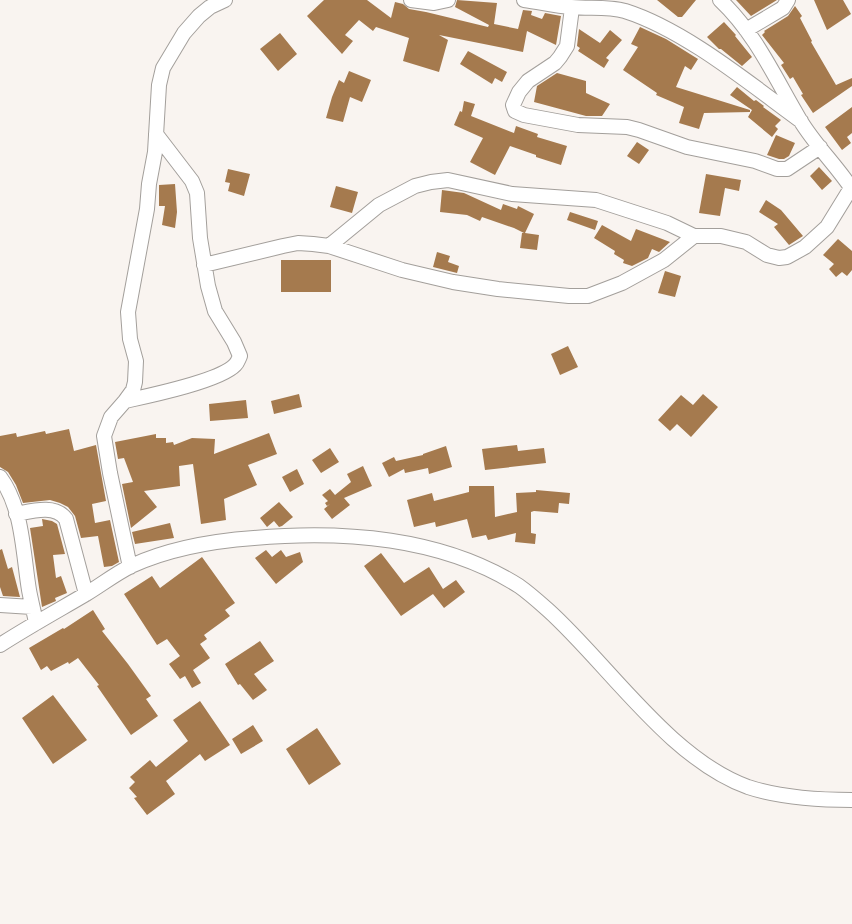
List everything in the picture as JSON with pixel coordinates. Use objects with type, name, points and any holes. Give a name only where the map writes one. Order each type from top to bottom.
[{"type":"street","points":[[130,567],[104,436],[111,417],[133,390],[135,382],[136,361],[130,339],[128,312],[147,209],[159,85],[163,68],[184,33],[209,3],[225,0]]},
{"type":"street","points":[[411,0],[435,3],[448,0]]},
{"type":"street","points":[[524,0],[572,8],[622,10],[647,20],[718,61],[801,121]]},
{"type":"street","points":[[328,246],[379,205],[415,186],[448,180],[512,194],[596,200],[667,223],[694,236],[721,236],[746,242],[767,255],[779,258],[787,257],[805,247],[827,227],[851,186],[801,121],[769,62],[736,15],[720,0]]},
{"type":"street","points":[[746,30],[783,8],[788,0]]},
{"type":"street","points":[[572,8],[567,46],[555,63],[528,81],[519,92],[513,105],[515,111],[578,124],[627,127],[687,146],[755,161],[777,169],[787,169],[820,148]]},
{"type":"street","points":[[125,401],[164,393],[213,376],[233,368],[240,356],[215,312],[204,265],[197,193],[192,181],[156,134]]},
{"type":"street","points":[[204,265],[298,243],[328,246],[402,270],[453,282],[498,289],[588,296],[622,283],[664,260],[694,236]]},
{"type":"street","points":[[0,477],[16,514],[36,623]]},
{"type":"street","points":[[16,514],[55,510],[63,515],[86,594]]},
{"type":"street","points":[[0,645],[130,567],[191,546],[281,535],[375,537],[451,555],[521,587],[561,622],[686,751],[711,768],[746,786],[769,793],[820,800],[852,800]]},
{"type":"street","points":[[0,604],[32,607]]},
{"type":"building","points":[[324,0],[367,0],[391,18],[395,2],[409,9],[488,27],[489,25],[455,7],[457,0],[497,3],[494,24],[518,29],[523,10],[532,11],[531,15],[542,19],[545,13],[561,16],[556,45],[527,31],[523,52],[439,35],[448,40],[439,72],[403,61],[409,38],[376,27],[373,31],[359,20],[345,35],[353,41],[342,54],[307,16]]},
{"type":"building","points":[[657,0],[696,0],[682,17],[678,17]]},
{"type":"building","points":[[736,0],[777,0],[751,16]]},
{"type":"building","points":[[814,0],[843,0],[851,14],[827,30]]},
{"type":"building","points":[[795,6],[802,16],[800,18],[811,42],[836,85],[852,78],[852,86],[813,113],[793,77],[790,79],[781,65],[784,63],[762,35],[788,16]]},
{"type":"building","points":[[724,22],[752,57],[742,66],[707,37]]},
{"type":"building","points":[[640,27],[698,59],[691,70],[685,66],[676,87],[750,112],[704,113],[699,129],[679,123],[684,107],[656,95],[657,93],[623,70],[638,47],[631,44]]},
{"type":"building","points":[[579,29],[600,43],[610,30],[622,40],[606,58],[609,60],[604,68],[578,51]]},
{"type":"building","points":[[280,33],[297,54],[278,71],[260,49]]},
{"type":"building","points":[[468,51],[507,72],[502,82],[495,78],[492,84],[460,64]]},
{"type":"building","points":[[349,71],[371,80],[362,102],[350,97],[343,122],[326,118],[339,80],[344,83]]},
{"type":"building","points":[[557,73],[586,81],[586,93],[610,104],[602,116],[586,116],[534,102],[537,86]]},
{"type":"building","points":[[737,87],[781,120],[775,126],[778,129],[772,137],[748,117],[752,110],[730,95]]},
{"type":"building","points":[[464,101],[475,104],[471,116],[514,133],[516,126],[538,134],[537,137],[567,146],[561,165],[510,146],[495,175],[470,162],[483,138],[454,125],[460,111],[462,112]]},
{"type":"building","points":[[852,107],[852,133],[847,137],[851,143],[842,150],[825,127]]},
{"type":"building","points":[[776,135],[795,143],[789,156],[784,159],[767,155]]},
{"type":"building","points":[[637,142],[649,150],[639,164],[627,156]]},
{"type":"building","points":[[819,167],[832,181],[822,190],[810,176]]},
{"type":"building","points":[[228,169],[250,174],[244,196],[228,191],[230,183],[225,182]]},
{"type":"building","points":[[706,174],[741,180],[739,191],[725,188],[720,216],[699,213]]},
{"type":"building","points":[[175,184],[175,228],[162,225],[165,206],[159,206],[159,185]]},
{"type":"building","points":[[336,186],[358,192],[352,213],[330,207]]},
{"type":"building","points":[[442,190],[464,193],[501,210],[503,204],[517,209],[518,206],[534,214],[525,233],[539,235],[537,250],[520,248],[524,233],[514,228],[482,217],[480,221],[467,215],[440,212]]},
{"type":"building","points":[[766,200],[781,210],[803,236],[789,245],[774,227],[778,224],[759,212]]},
{"type":"building","points":[[570,212],[598,221],[595,230],[567,220]]},
{"type":"building","points":[[602,225],[631,241],[636,229],[670,242],[659,252],[652,249],[648,258],[632,266],[623,263],[624,260],[614,254],[615,251],[594,238]]},
{"type":"building","points":[[838,239],[852,251],[852,270],[847,276],[842,272],[836,277],[829,269],[834,264],[823,255]]},
{"type":"building","points":[[437,252],[450,256],[448,262],[459,266],[457,273],[433,267]]},
{"type":"building","points":[[281,260],[331,260],[331,292],[281,292]]},
{"type":"building","points":[[665,271],[681,276],[675,297],[658,293]]},
{"type":"building","points":[[568,346],[578,367],[560,375],[551,354]]},
{"type":"building","points":[[299,394],[302,407],[274,414],[271,401]]},
{"type":"building","points":[[703,394],[718,407],[691,437],[677,424],[670,431],[658,420],[681,395],[693,405]]},
{"type":"building","points":[[246,400],[248,418],[210,421],[209,404]]},
{"type":"building","points":[[69,429],[74,451],[96,445],[106,501],[92,504],[95,523],[110,520],[119,562],[112,566],[104,567],[98,536],[81,538],[75,516],[68,507],[50,500],[23,503],[8,472],[0,467],[0,436],[16,433],[17,437]]},
{"type":"building","points":[[269,433],[277,454],[248,465],[257,485],[224,499],[226,520],[201,524],[193,464],[179,466],[180,486],[144,491],[157,507],[131,528],[122,484],[133,482],[124,458],[118,459],[115,442],[156,434],[156,438],[166,438],[166,443],[173,442],[174,445],[192,438],[215,439],[214,454]]},
{"type":"building","points":[[517,445],[518,451],[544,448],[546,463],[485,470],[482,449]]},
{"type":"building","points":[[446,446],[452,467],[429,474],[428,468],[405,473],[404,469],[389,477],[382,463],[394,457],[396,461],[423,455]]},
{"type":"building","points":[[330,448],[339,462],[321,473],[312,460]]},
{"type":"building","points":[[363,466],[372,486],[344,498],[350,505],[332,519],[324,509],[330,504],[327,506],[325,503],[328,501],[322,495],[330,489],[335,495],[351,482],[347,474]]},
{"type":"building","points":[[297,469],[304,484],[290,492],[282,477]]},
{"type":"building","points":[[469,486],[494,486],[495,517],[517,512],[516,493],[536,490],[570,493],[569,504],[559,503],[558,513],[531,512],[531,533],[536,534],[535,544],[515,542],[516,533],[488,540],[486,535],[472,538],[467,519],[436,527],[435,522],[414,527],[407,500],[432,493],[434,501],[469,492]]},
{"type":"building","points":[[279,502],[293,517],[282,526],[279,527],[274,521],[267,527],[260,518]]},
{"type":"building","points":[[42,519],[57,524],[65,554],[53,555],[56,578],[61,576],[67,593],[42,607],[30,528],[43,526]]},
{"type":"building","points":[[170,523],[174,538],[135,544],[132,532]]},
{"type":"building","points":[[2,549],[8,569],[12,567],[20,597],[3,596],[0,587]]},
{"type":"building","points":[[266,550],[272,557],[281,550],[286,557],[300,552],[303,562],[276,584],[255,558]]},
{"type":"building","points":[[381,553],[404,583],[429,567],[443,589],[456,580],[465,592],[444,608],[433,594],[401,616],[364,566]]},
{"type":"building","points":[[202,557],[235,603],[225,610],[230,616],[204,635],[207,639],[200,644],[210,658],[193,670],[201,683],[192,688],[185,676],[180,679],[169,664],[180,656],[167,639],[157,645],[124,594],[152,576],[160,588]]},
{"type":"building","points":[[93,610],[105,629],[102,631],[151,696],[146,699],[158,716],[131,735],[78,658],[51,671],[47,666],[41,670],[29,648]]},
{"type":"building","points":[[260,641],[274,661],[254,674],[267,690],[253,700],[240,684],[238,685],[225,664]]},
{"type":"building","points":[[53,695],[87,740],[53,764],[22,718]]},
{"type":"building","points":[[200,701],[230,745],[205,761],[200,754],[166,781],[175,794],[147,815],[129,788],[135,782],[130,777],[150,760],[156,767],[188,741],[173,720]]},
{"type":"building","points":[[253,725],[263,741],[241,754],[232,739]]},
{"type":"building","points":[[317,728],[341,764],[309,785],[286,749]]}]
